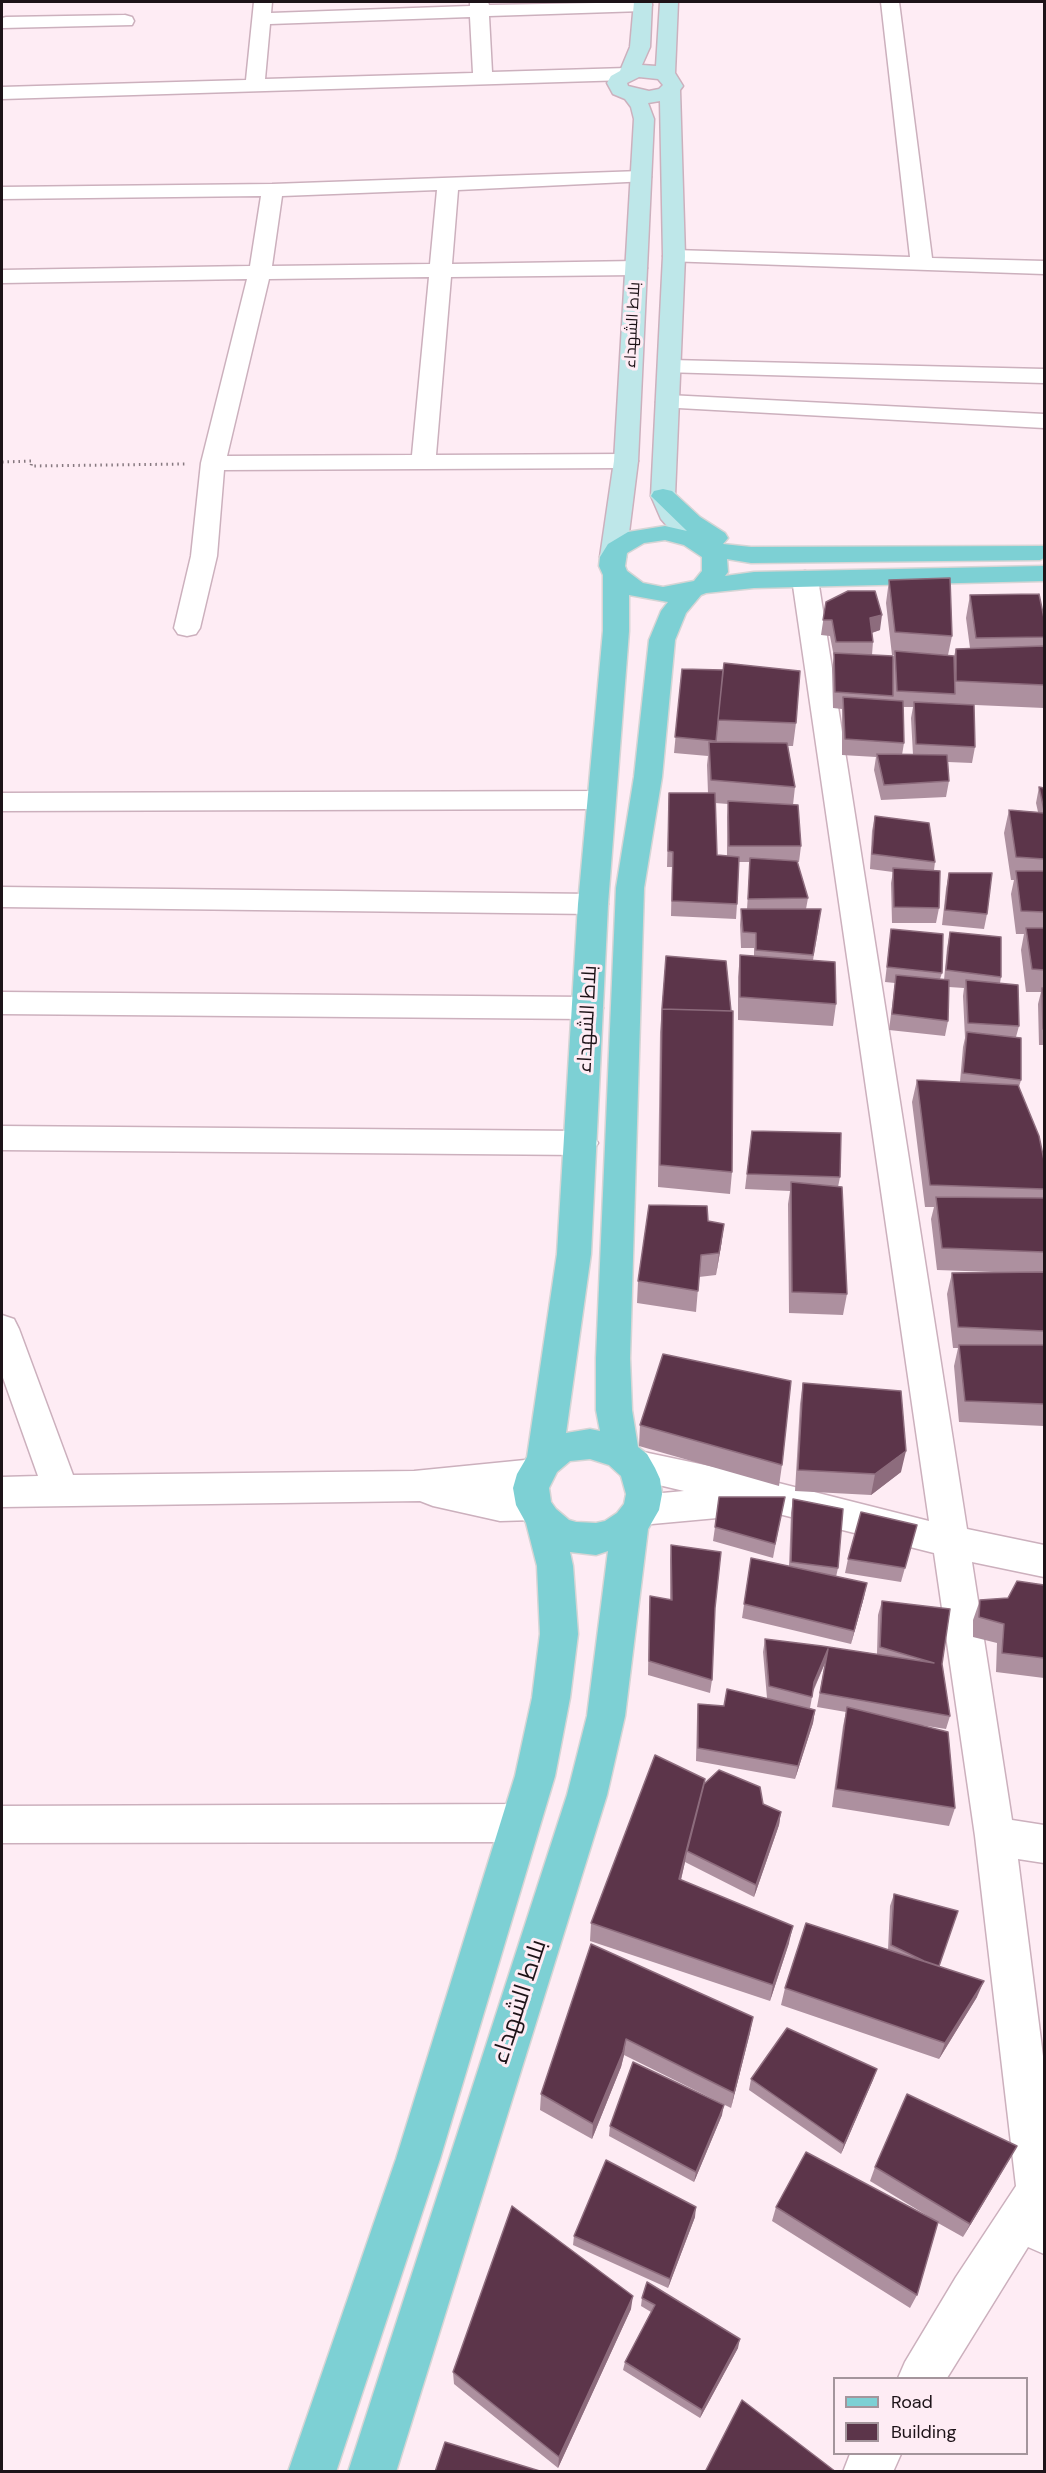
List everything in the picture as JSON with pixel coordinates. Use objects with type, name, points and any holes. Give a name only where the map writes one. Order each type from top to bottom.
[{"type":"main road","name":"بلاط الشهداء","points":[[669,2],[668,83],[674,256],[663,496],[673,519],[700,544]]},
{"type":"main road","points":[[643,3],[640,47],[628,84],[658,96],[668,83]]},
{"type":"main road","name":"بلاط الشهداء","points":[[539,1490],[574,1254],[582,1143],[593,904],[617,612],[614,566],[626,461],[644,119],[628,84]]},
{"type":"main road","points":[[663,496],[708,534],[751,555]]},
{"type":"main road","points":[[1044,552],[751,555],[700,544],[679,535],[651,534],[626,542],[617,549],[614,566],[629,586],[648,593],[677,594],[697,588],[754,580],[1044,574]]},
{"type":"main road","points":[[697,588],[715,572],[716,564],[700,544]]},
{"type":"main road","points":[[751,555],[746,570],[754,580]]},
{"type":"main road","name":"بلاط الشهداء","points":[[628,1460],[614,1410],[613,1358],[626,939],[630,888],[648,777],[662,640],[668,622],[697,588]]},
{"type":"main road","points":[[617,612],[649,614],[668,622]]},
{"type":"main road","points":[[312,2472],[418,2158],[535,1776],[551,1698],[559,1634],[555,1566],[539,1490],[557,1451],[573,1445],[590,1444],[607,1447],[628,1460],[642,1479],[644,1494],[635,1517],[615,1534],[596,1539],[576,1538],[557,1532],[539,1490]]},
{"type":"main road","name":"بلاط الشهداء","points":[[372,2472],[587,1795],[606,1716],[635,1517]]},
{"type":"street","points":[[10,2],[3,32],[125,21]]},
{"type":"street","points":[[890,2],[922,265]]},
{"type":"street","points":[[255,84],[262,10],[643,3]]},
{"type":"street","points":[[479,7],[483,78]]},
{"type":"street","points":[[2,93],[483,78],[580,80],[628,84]]},
{"type":"street","points":[[2,102],[580,80]]},
{"type":"street","points":[[2,193],[448,185],[641,177]]},
{"type":"street","points":[[423,461],[448,185]]},
{"type":"street","points":[[187,628],[204,556],[213,463],[260,273],[272,189]]},
{"type":"street","points":[[674,256],[1044,268]]},
{"type":"street","points":[[2,276],[636,268]]},
{"type":"street","points":[[670,368],[1044,376]]},
{"type":"street","points":[[668,402],[1044,421]]},
{"type":"street","points":[[213,463],[626,461]]},
{"type":"street","points":[[805,579],[995,1836],[1042,2211],[972,2293],[922,2377]]},
{"type":"street","points":[[2,802],[601,800]]},
{"type":"street","points":[[2,897],[593,904]]},
{"type":"street","points":[[2,1003],[588,1008]]},
{"type":"street","points":[[2,1138],[582,1143]]},
{"type":"street","points":[[2,1329],[61,1490]]},
{"type":"street","points":[[628,1460],[951,1542],[1044,1561]]},
{"type":"street","points":[[2,1492],[414,1486],[457,1498],[500,1506],[539,1490]]},
{"type":"street","points":[[635,1517],[779,1499]]},
{"type":"street","points":[[2,1825],[519,1823]]},
{"type":"street","points":[[995,1836],[1044,1844]]},
{"type":"street","points":[[866,2472],[876,2455]]},
{"type":"path","points":[[2,462],[32,460],[31,466],[213,463]]},
{"type":"building","points":[[950,578],[952,636],[895,632],[889,580]]},
{"type":"building","points":[[848,591],[875,591],[882,615],[870,618],[873,642],[836,642],[832,620],[823,620],[826,602]]},
{"type":"building","points":[[1039,594],[1044,618],[1044,637],[976,638],[970,595]]},
{"type":"building","points":[[1044,646],[1044,685],[956,681],[956,649]]},
{"type":"building","points":[[895,651],[954,656],[955,694],[897,691]]},
{"type":"building","points":[[834,653],[893,656],[893,696],[835,692]]},
{"type":"building","points":[[724,663],[800,671],[796,723],[718,720]]},
{"type":"building","points":[[682,669],[723,670],[716,741],[675,737]]},
{"type":"building","points":[[843,697],[903,701],[904,743],[845,739]]},
{"type":"building","points":[[914,702],[974,705],[975,747],[916,744]]},
{"type":"building","points":[[709,742],[787,743],[795,787],[711,780]]},
{"type":"building","points":[[877,754],[947,755],[949,781],[884,785]]},
{"type":"building","points":[[1039,787],[1044,788],[1044,810]]},
{"type":"building","points":[[669,793],[715,793],[717,855],[739,857],[737,904],[672,901],[673,852],[668,851]]},
{"type":"building","points":[[728,801],[798,805],[801,846],[729,846]]},
{"type":"building","points":[[1009,810],[1044,813],[1044,859],[1016,857]]},
{"type":"building","points":[[875,816],[929,823],[935,862],[872,854]]},
{"type":"building","points":[[750,858],[797,861],[808,898],[748,899]]},
{"type":"building","points":[[893,868],[940,871],[939,908],[894,907]]},
{"type":"building","points":[[1016,871],[1044,871],[1044,912],[1021,911]]},
{"type":"building","points":[[949,873],[992,873],[987,914],[945,910]]},
{"type":"building","points":[[741,909],[821,909],[813,955],[756,950],[756,933],[743,932]]},
{"type":"building","points":[[1026,928],[1044,928],[1044,970],[1032,969]]},
{"type":"building","points":[[891,929],[943,934],[942,973],[887,967]]},
{"type":"building","points":[[950,932],[1001,937],[1001,977],[946,970]]},
{"type":"building","points":[[740,955],[835,962],[836,1004],[740,997]]},
{"type":"building","points":[[666,956],[726,961],[731,1011],[662,1009]]},
{"type":"building","points":[[896,975],[949,980],[948,1021],[892,1014]]},
{"type":"building","points":[[966,980],[1018,985],[1019,1026],[968,1023]]},
{"type":"building","points":[[1042,988],[1044,988],[1044,1029],[1043,1029]]},
{"type":"building","points":[[662,1009],[733,1011],[732,1172],[660,1165]]},
{"type":"building","points":[[967,1032],[1021,1038],[1021,1080],[963,1073]]},
{"type":"building","points":[[917,1080],[1018,1085],[1039,1136],[1044,1160],[1044,1189],[930,1185]]},
{"type":"building","points":[[752,1131],[841,1133],[840,1177],[747,1174]]},
{"type":"building","points":[[791,1182],[842,1187],[847,1294],[792,1292]]},
{"type":"building","points":[[936,1197],[1044,1198],[1044,1252],[942,1248]]},
{"type":"building","points":[[649,1205],[707,1206],[708,1221],[724,1224],[719,1253],[701,1255],[698,1291],[638,1281]]},
{"type":"building","points":[[1044,1272],[1044,1331],[958,1327],[952,1273]]},
{"type":"building","points":[[959,1345],[1044,1345],[1044,1404],[965,1401]]},
{"type":"building","points":[[663,1354],[791,1381],[782,1465],[640,1425]]},
{"type":"building","points":[[803,1383],[901,1391],[906,1451],[875,1474],[798,1470]]},
{"type":"building","points":[[719,1497],[785,1497],[775,1544],[715,1527]]},
{"type":"building","points":[[793,1499],[843,1509],[838,1568],[791,1562]]},
{"type":"building","points":[[861,1512],[917,1525],[905,1568],[848,1559]]},
{"type":"building","points":[[671,1545],[721,1552],[715,1608],[712,1680],[649,1661],[650,1596],[672,1600]]},
{"type":"building","points":[[751,1558],[867,1583],[854,1631],[744,1604]]},
{"type":"building","points":[[1017,1581],[1044,1585],[1044,1658],[1002,1653],[1004,1624],[979,1617],[980,1600],[1008,1598]]},
{"type":"building","points":[[882,1601],[950,1609],[942,1664],[950,1716],[820,1693],[828,1649],[814,1682],[812,1697],[769,1686],[765,1639],[934,1663],[880,1647]]},
{"type":"building","points":[[727,1689],[815,1710],[798,1766],[698,1748],[698,1704],[724,1706]]},
{"type":"building","points":[[847,1707],[948,1732],[955,1808],[836,1789]]},
{"type":"building","points":[[655,1755],[705,1779],[679,1879],[793,1926],[773,1985],[591,1923]]},
{"type":"building","points":[[719,1770],[760,1787],[763,1804],[781,1812],[756,1885],[687,1851],[704,1784]]},
{"type":"building","points":[[894,1894],[958,1911],[939,1966],[891,1945]]},
{"type":"building","points":[[806,1923],[984,1981],[945,2043],[785,1988]]},
{"type":"building","points":[[591,1944],[753,2017],[734,2093],[626,2039],[623,2052],[593,2124],[541,2094]]},
{"type":"building","points":[[787,2028],[877,2069],[844,2144],[751,2079]]},
{"type":"building","points":[[633,2062],[724,2105],[696,2172],[610,2126]]},
{"type":"building","points":[[907,2094],[1017,2146],[970,2224],[875,2167]]},
{"type":"building","points":[[806,2152],[938,2222],[917,2295],[776,2207]]},
{"type":"building","points":[[606,2160],[696,2207],[670,2279],[574,2236]]},
{"type":"building","points":[[512,2206],[633,2296],[559,2457],[453,2372]]},
{"type":"building","points":[[647,2282],[740,2339],[702,2410],[625,2362],[655,2305],[642,2298]]},
{"type":"building","points":[[742,2400],[836,2472],[705,2472]]},
{"type":"building","points":[[445,2442],[543,2472],[435,2472]]}]
